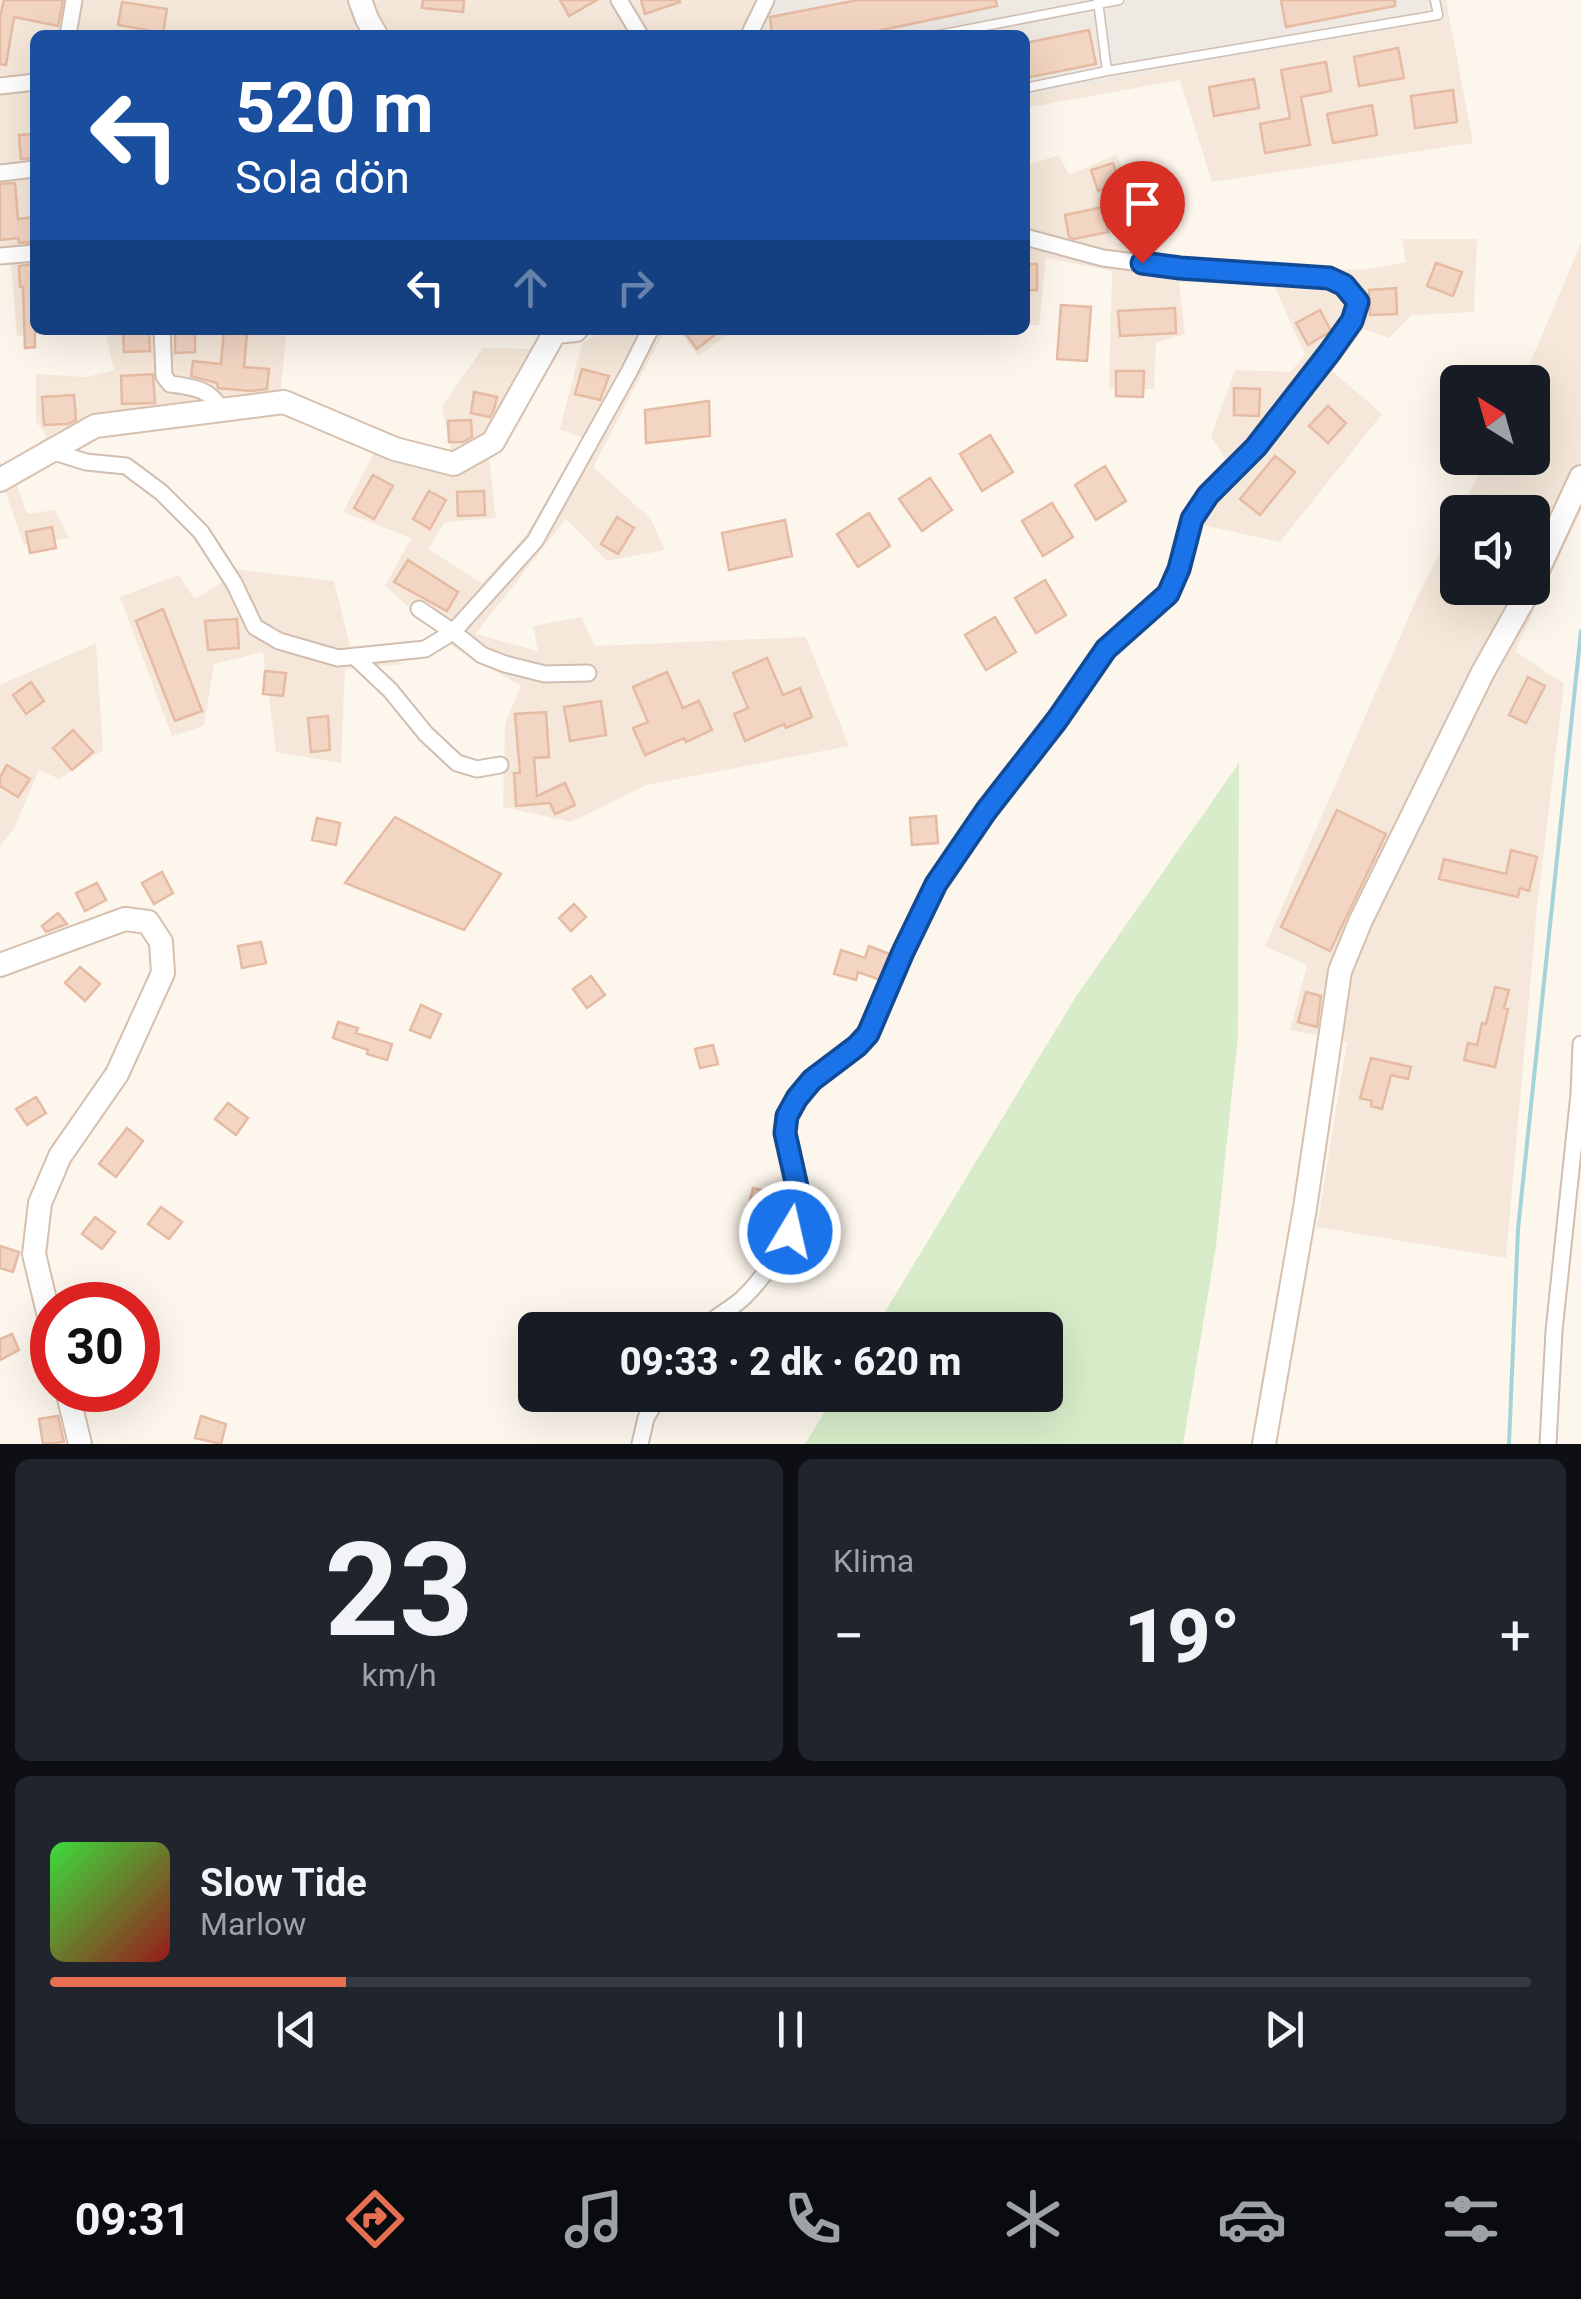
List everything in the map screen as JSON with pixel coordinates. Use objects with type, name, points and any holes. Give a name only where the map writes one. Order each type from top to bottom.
[{"type":"street","points":[[69,30],[74,0]]},
{"type":"street","points":[[360,0],[373,30]]},
{"type":"street","points":[[619,0],[636,30]]},
{"type":"street","points":[[751,30],[766,0]]},
{"type":"street","points":[[0,86],[30,83]]},
{"type":"street","points":[[0,173],[30,170]]},
{"type":"street","points":[[722,1312],[740,1301],[758,1282],[790,1232],[800,1200],[785,1133],[787,1116],[797,1098],[812,1080],[868,1034],[936,884],[1106,649],[1168,594],[1192,519],[1208,495],[1256,447],[1330,352],[1352,321],[1358,302],[1344,285],[1329,278],[1180,268],[1103,258],[1030,238]]},
{"type":"street","points":[[0,256],[30,253]]},
{"type":"street","points":[[162,335],[164,376],[170,384],[200,388],[216,400],[222,412]]},
{"type":"street","points":[[0,480],[95,426],[284,402],[395,449],[454,464],[493,442],[554,335]]},
{"type":"street","points":[[51,451],[86,462],[126,466],[161,492],[200,532],[234,583],[255,627],[279,641],[338,658],[425,650],[453,632],[535,540],[648,335]]},
{"type":"street","points":[[1550,544],[1581,477]]},
{"type":"street","points":[[1264,1444],[1305,1208],[1340,971],[1474,690],[1520,605]]},
{"type":"street","points":[[419,609],[482,655],[505,664],[545,674],[588,673]]},
{"type":"street","points":[[354,656],[456,763],[476,769],[500,766]]},
{"type":"street","points":[[0,965],[126,919],[148,922],[162,942],[163,973],[117,1074],[60,1156],[40,1203],[34,1254],[41,1282]]},
{"type":"street","points":[[1548,1444],[1554,1331],[1581,1044]]},
{"type":"street","points":[[72,1412],[80,1444]]},
{"type":"street","points":[[640,1444],[649,1412]]},
{"type":"lane","points":[[963,30],[1119,0]]},
{"type":"lane","points":[[1030,87],[1438,15],[1435,0]]},
{"type":"lane","points":[[1098,2],[1107,71]]},
{"type":"shaded area","points":[[0,0],[1446,0],[1473,143],[1212,182],[1180,80],[1030,107],[1030,30],[30,30],[30,335],[35,335],[17,336],[11,264],[0,264]]},
{"type":"shaded area","points":[[776,0],[1443,0],[1446,16],[1440,21],[1030,96],[1030,30],[763,30],[770,4]]},
{"type":"shaded area","points":[[1117,154],[1128,188],[1105,201],[1112,241],[1188,261],[1363,270],[1406,262],[1402,239],[1477,239],[1474,312],[1412,315],[1389,338],[1364,329],[1332,371],[1382,414],[1280,542],[1199,524],[1228,463],[1211,436],[1235,370],[1290,372],[1305,355],[1274,285],[1179,282],[1185,334],[1156,343],[1154,389],[1109,388],[1112,271],[1046,258],[1039,325],[1030,325],[1030,164],[1059,155],[1069,175]]},
{"type":"shaded area","points":[[1581,243],[1581,511],[1550,577],[1550,495],[1468,495],[1478,475],[1550,475],[1550,365],[1529,365]]},
{"type":"shaded area","points":[[106,335],[286,335],[281,390],[89,417],[15,480],[27,514],[55,510],[69,538],[24,545],[4,488],[0,489],[0,461],[4,466],[47,437],[36,421],[36,374],[87,377],[114,370]]},
{"type":"shaded area","points":[[597,335],[662,335],[593,467],[651,519],[665,550],[607,561],[566,519],[475,634],[538,651],[533,626],[581,617],[595,646],[806,637],[849,746],[647,785],[571,822],[503,807],[505,724],[521,686],[455,648],[385,586],[411,538],[343,512],[383,436],[451,453],[442,406],[483,348],[534,349],[489,458],[496,518],[445,522],[428,549],[482,583],[526,535],[583,438],[560,429],[582,343]]},
{"type":"shaded area","points":[[682,335],[728,335],[698,356]]},
{"type":"shaded area","points":[[1440,551],[1440,605],[1537,605],[1515,651],[1564,684],[1537,908],[1506,1258],[1317,1227],[1347,1042],[1290,1030],[1307,965],[1265,946]]},
{"type":"shaded area","points":[[234,569],[334,581],[350,646],[405,664],[345,669],[341,763],[276,752],[263,652],[214,664],[204,726],[172,736],[120,597],[178,575],[195,599]]},
{"type":"shaded area","points":[[96,643],[103,750],[59,779],[39,770],[13,830],[0,846],[0,685]]},
{"type":"green space","points":[[1239,763],[1238,1036],[1216,1246],[1183,1444],[805,1444],[825,1412],[1063,1412],[1063,1312],[885,1312],[1075,998]]},
{"type":"building","points":[[4,0],[63,0],[58,26],[14,17],[6,65],[0,64]]},
{"type":"building","points":[[423,0],[464,0],[463,12],[422,8]]},
{"type":"building","points":[[560,0],[597,0],[569,16]]},
{"type":"building","points":[[641,0],[679,0],[680,2],[645,14]]},
{"type":"building","points":[[858,0],[996,0],[997,6],[882,30],[771,30],[770,17]]},
{"type":"building","points":[[1281,0],[1395,0],[1395,6],[1286,27]]},
{"type":"building","points":[[122,2],[167,9],[164,30],[118,25]]},
{"type":"building","points":[[1089,30],[1096,64],[1030,77],[1030,42]]},
{"type":"building","points":[[1398,48],[1404,78],[1359,86],[1354,57]]},
{"type":"building","points":[[1326,62],[1331,91],[1301,97],[1310,145],[1265,153],[1260,124],[1290,118],[1281,70]]},
{"type":"building","points":[[1254,79],[1259,108],[1214,116],[1209,87]]},
{"type":"building","points":[[1453,90],[1457,122],[1415,128],[1411,96]]},
{"type":"building","points":[[1372,105],[1377,135],[1333,143],[1327,114]]},
{"type":"building","points":[[30,134],[30,158],[21,159],[19,135]]},
{"type":"building","points":[[1113,163],[1120,184],[1098,191],[1091,170]]},
{"type":"building","points":[[15,183],[18,219],[30,218],[30,242],[19,243],[18,238],[0,240],[0,184]]},
{"type":"building","points":[[1103,207],[1108,232],[1069,237],[1065,215]]},
{"type":"building","points":[[1436,263],[1462,272],[1453,296],[1427,286]]},
{"type":"building","points":[[1030,264],[1037,264],[1037,290],[1030,290]]},
{"type":"building","points":[[30,265],[30,335],[35,335],[35,347],[25,348],[19,266]]},
{"type":"building","points":[[1396,288],[1397,314],[1370,315],[1369,290]]},
{"type":"building","points":[[1061,305],[1091,307],[1087,361],[1057,359]]},
{"type":"building","points":[[1175,308],[1176,333],[1120,336],[1118,311]]},
{"type":"building","points":[[1320,310],[1331,331],[1308,345],[1296,323]]},
{"type":"building","points":[[123,335],[149,335],[150,351],[124,352]]},
{"type":"building","points":[[175,335],[195,335],[195,352],[175,353]]},
{"type":"building","points":[[224,335],[247,335],[244,367],[269,369],[267,389],[218,388],[217,383],[191,376],[193,361],[221,364]]},
{"type":"building","points":[[687,335],[715,335],[697,349]]},
{"type":"building","points":[[582,369],[609,376],[600,400],[575,394]]},
{"type":"building","points":[[1116,371],[1144,371],[1143,397],[1116,396]]},
{"type":"building","points":[[153,374],[155,403],[122,404],[121,376]]},
{"type":"building","points":[[1234,388],[1260,389],[1259,416],[1234,415]]},
{"type":"building","points":[[474,392],[497,397],[490,417],[471,413]]},
{"type":"building","points":[[74,395],[76,420],[44,425],[42,397]]},
{"type":"building","points":[[709,401],[710,436],[646,443],[645,410]]},
{"type":"building","points":[[1328,406],[1346,423],[1328,443],[1309,426]]},
{"type":"building","points":[[471,420],[472,437],[449,442],[448,421]]},
{"type":"building","points":[[990,435],[1013,472],[982,491],[960,454]]},
{"type":"building","points":[[1275,456],[1295,472],[1260,515],[1240,499]]},
{"type":"building","points":[[1105,466],[1126,501],[1096,520],[1075,485]]},
{"type":"building","points":[[373,475],[393,486],[374,519],[354,508]]},
{"type":"building","points":[[930,478],[952,510],[922,531],[899,499]]},
{"type":"building","points":[[429,491],[446,500],[430,529],[413,519]]},
{"type":"building","points":[[484,491],[485,515],[458,516],[457,492]]},
{"type":"building","points":[[1052,503],[1073,537],[1043,556],[1022,521]]},
{"type":"building","points":[[869,513],[890,546],[858,567],[837,534]]},
{"type":"building","points":[[617,517],[634,528],[618,554],[601,544]]},
{"type":"building","points":[[785,520],[792,556],[729,570],[722,533]]},
{"type":"building","points":[[52,527],[56,548],[30,553],[26,532]]},
{"type":"building","points":[[408,560],[458,592],[447,611],[394,582]]},
{"type":"building","points":[[1045,580],[1066,615],[1036,633],[1015,598]]},
{"type":"building","points":[[163,609],[202,711],[175,721],[136,621]]},
{"type":"building","points":[[995,617],[1016,652],[986,670],[965,635]]},
{"type":"building","points":[[237,619],[239,648],[208,650],[205,621]]},
{"type":"building","points":[[767,658],[783,695],[800,688],[812,717],[745,741],[734,714],[748,708],[733,673]]},
{"type":"building","points":[[265,671],[286,673],[283,696],[263,694]]},
{"type":"building","points":[[667,672],[683,708],[699,701],[712,730],[645,755],[633,728],[648,722],[633,687]]},
{"type":"building","points":[[1528,677],[1545,686],[1526,723],[1509,715]]},
{"type":"building","points":[[31,682],[44,701],[26,714],[13,695]]},
{"type":"building","points":[[601,701],[606,735],[570,741],[564,707]]},
{"type":"building","points":[[546,712],[549,757],[534,758],[537,796],[565,783],[575,805],[555,814],[550,803],[516,806],[514,773],[520,773],[515,714]]},
{"type":"building","points":[[328,716],[330,750],[311,752],[308,718]]},
{"type":"building","points":[[73,730],[93,752],[72,770],[53,748]]},
{"type":"building","points":[[7,765],[30,779],[18,797],[0,786]]},
{"type":"building","points":[[1337,810],[1386,834],[1330,951],[1281,927]]},
{"type":"building","points":[[936,816],[938,843],[912,845],[910,818]]},
{"type":"building","points":[[395,817],[501,874],[464,930],[345,883]]},
{"type":"building","points":[[317,818],[340,823],[336,845],[312,840]]},
{"type":"building","points":[[1511,850],[1537,857],[1529,891],[1520,888],[1518,897],[1439,879],[1444,859],[1506,874]]},
{"type":"building","points":[[162,872],[173,893],[154,904],[142,883]]},
{"type":"building","points":[[97,883],[106,900],[85,911],[76,893]]},
{"type":"building","points":[[574,904],[586,917],[571,931],[559,918]]},
{"type":"building","points":[[58,913],[67,924],[46,932],[42,926]]},
{"type":"building","points":[[261,942],[266,963],[242,968],[238,946]]},
{"type":"building","points":[[869,946],[892,955],[880,980],[858,972],[856,980],[834,974],[841,950],[865,958]]},
{"type":"building","points":[[80,967],[100,984],[85,1001],[65,983]]},
{"type":"building","points":[[591,976],[605,995],[587,1008],[573,989]]},
{"type":"building","points":[[1495,987],[1509,990],[1495,1067],[1464,1060],[1468,1043],[1477,1045],[1482,1023],[1486,1024]]},
{"type":"building","points":[[1306,992],[1321,996],[1317,1027],[1298,1022]]},
{"type":"building","points":[[421,1005],[441,1014],[430,1038],[410,1030]]},
{"type":"building","points":[[338,1022],[358,1028],[356,1033],[392,1044],[387,1060],[333,1038]]},
{"type":"building","points":[[713,1045],[718,1064],[700,1068],[695,1049]]},
{"type":"building","points":[[1371,1058],[1411,1067],[1408,1079],[1391,1075],[1382,1109],[1360,1098]]},
{"type":"building","points":[[36,1097],[46,1113],[27,1125],[16,1109]]},
{"type":"building","points":[[228,1103],[248,1118],[236,1135],[215,1119]]},
{"type":"building","points":[[127,1128],[143,1141],[116,1177],[99,1164]]},
{"type":"building","points":[[753,1188],[774,1193],[768,1218],[747,1213]]},
{"type":"building","points":[[161,1207],[182,1222],[169,1239],[148,1224]]},
{"type":"building","points":[[95,1217],[115,1232],[102,1249],[82,1234]]},
{"type":"building","points":[[0,1246],[19,1252],[13,1272],[0,1268]]},
{"type":"building","points":[[12,1334],[19,1350],[0,1360],[0,1339]]},
{"type":"building","points":[[58,1416],[64,1442],[43,1444],[39,1419]]},
{"type":"building","points":[[201,1416],[226,1424],[221,1444],[195,1438]]},
{"type":"waterway","points":[[1509,1444],[1518,1229],[1581,631]]},
{"type":"route","points":[[790,1232],[800,1200],[785,1133],[787,1116],[797,1098],[812,1080],[868,1034],[936,884],[1106,649],[1168,594],[1192,519],[1208,495],[1256,447],[1330,352],[1352,321],[1358,302],[1344,285],[1329,278],[1142,263]]}]
